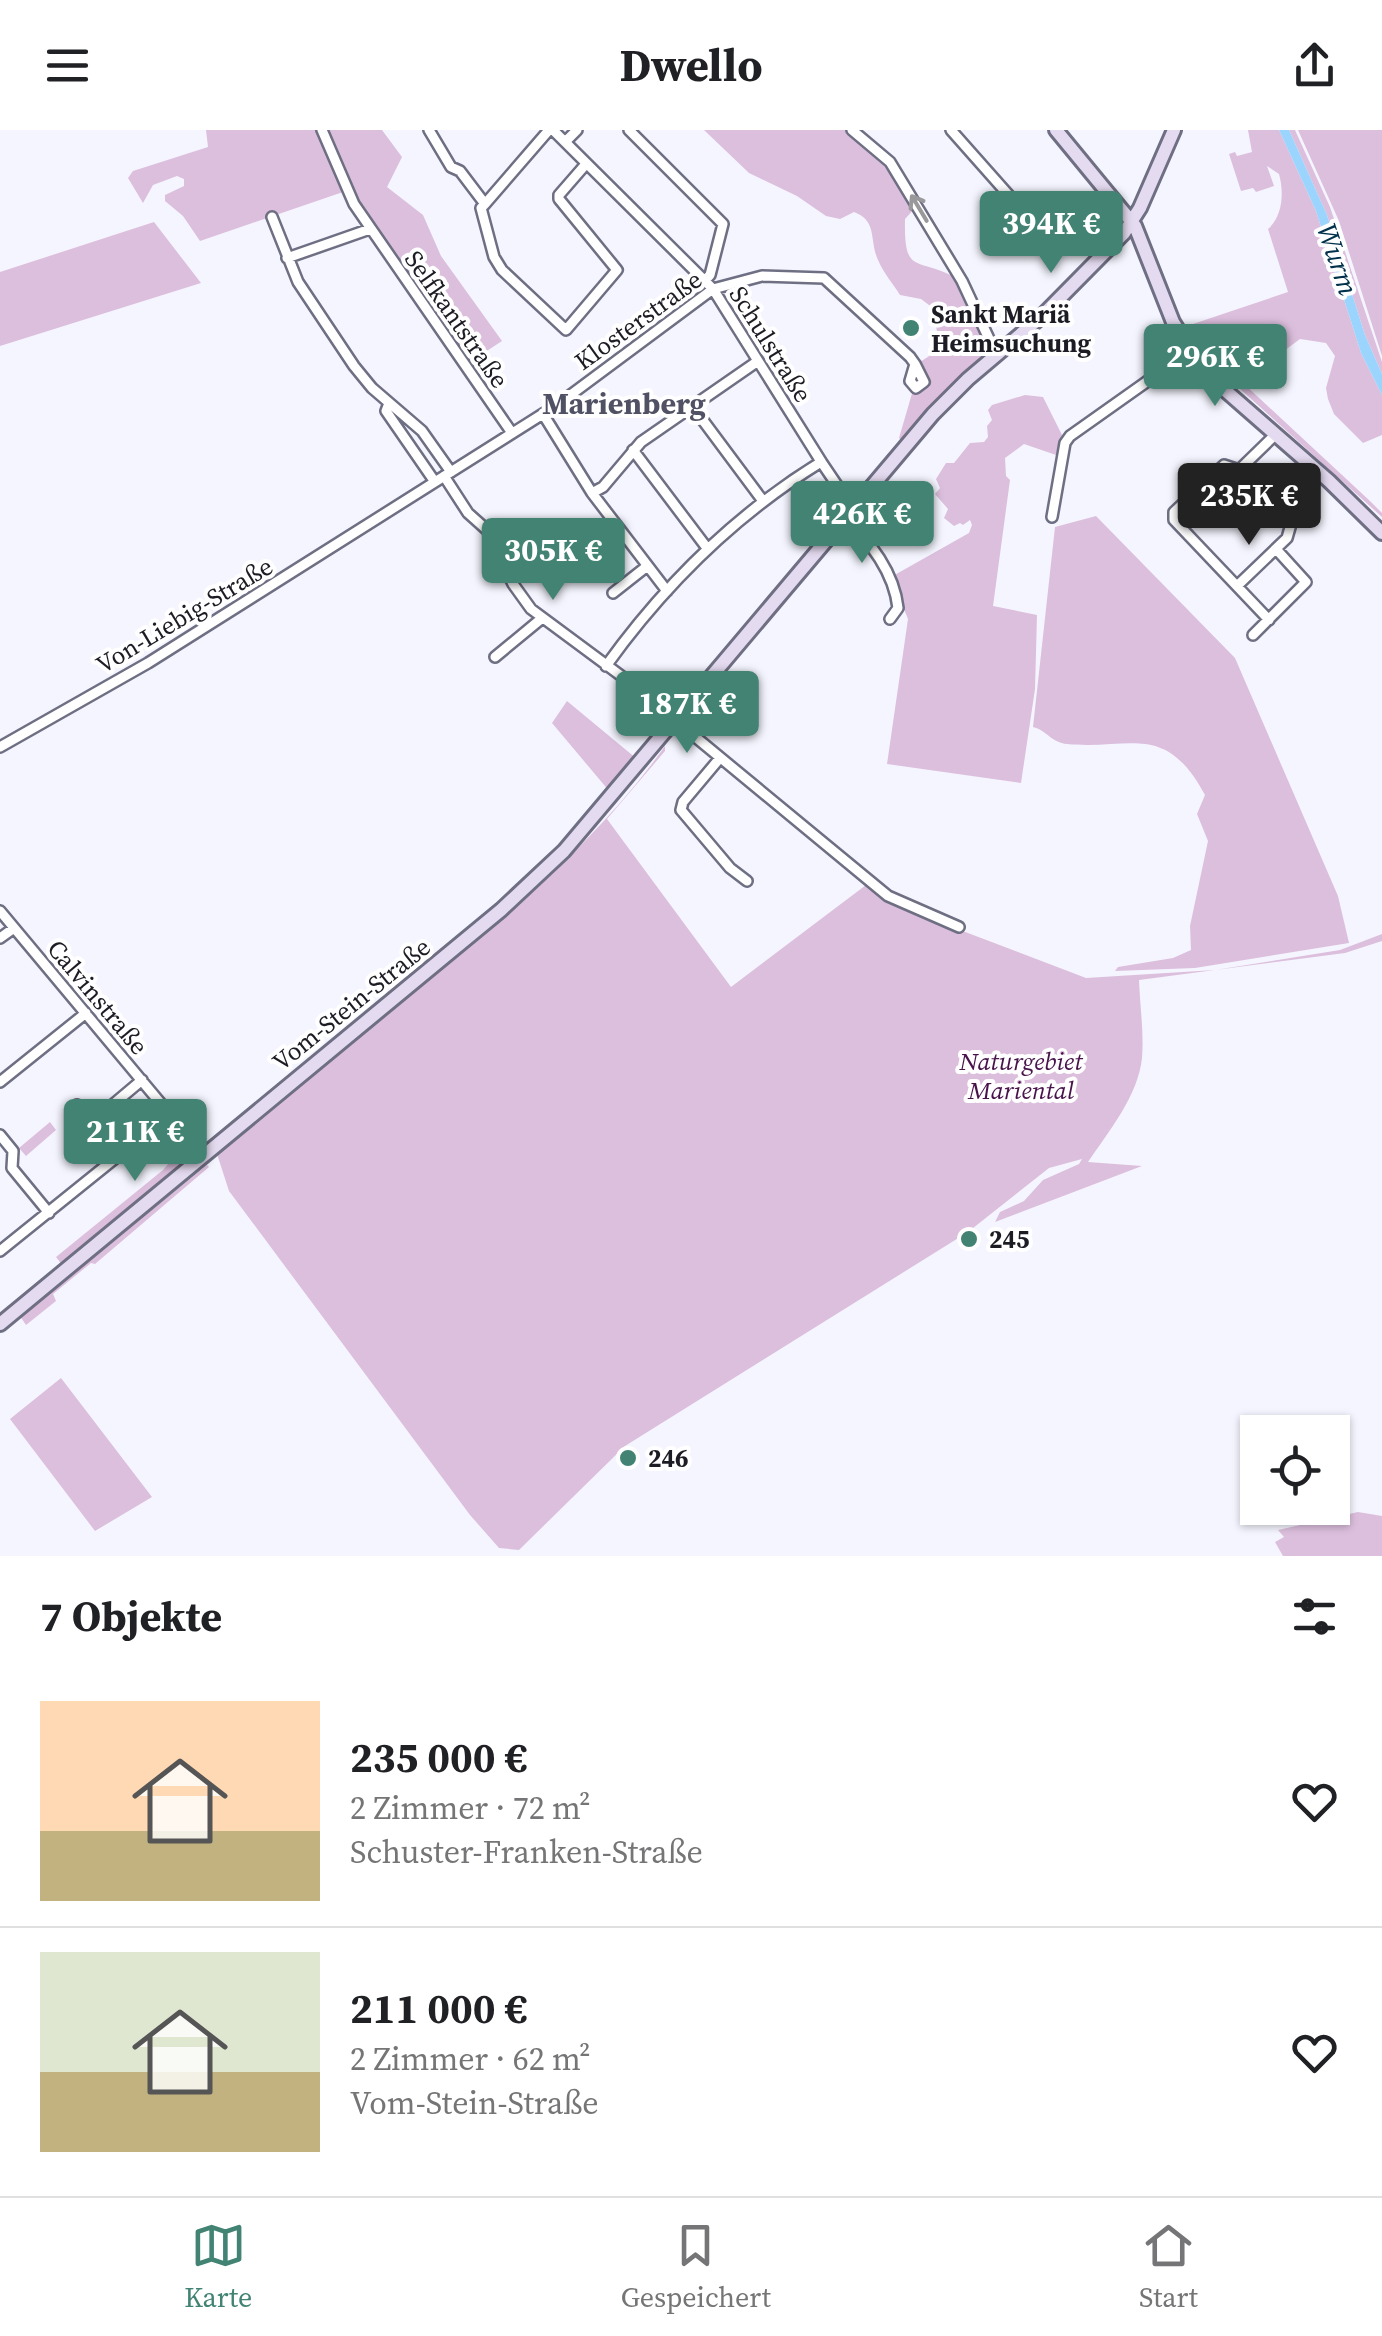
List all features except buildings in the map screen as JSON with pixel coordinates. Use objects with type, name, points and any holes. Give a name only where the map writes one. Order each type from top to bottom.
[{"type":"main road","points":[[1056,130],[1132,222],[1173,322],[1190,351],[1226,391],[1382,533]]},
{"type":"main road","name":"Vom-Stein-Straße","points":[[0,1324],[538,876],[587,826],[933,414],[1039,319],[1132,222],[1174,130]]},
{"type":"main road","points":[[1106,251],[1116,244],[1128,244],[1150,264]]},
{"type":"street","name":"Selfkantstraße","points":[[322,130],[342,182],[370,228],[512,433]]},
{"type":"street","points":[[429,130],[451,166],[460,171],[485,204]]},
{"type":"street","points":[[551,130],[482,208],[500,267],[566,330],[616,270],[559,199],[586,164]]},
{"type":"street","name":"Schulstraße","points":[[551,130],[713,289],[821,462],[846,500],[855,506]]},
{"type":"street","points":[[565,142],[577,130]]},
{"type":"street","points":[[629,130],[723,224],[710,275],[704,280]]},
{"type":"street","points":[[852,130],[890,162],[962,281],[996,356]]},
{"type":"street","points":[[952,130],[1012,200]]},
{"type":"street","points":[[272,216],[309,302],[354,366],[422,431],[443,477]]},
{"type":"street","points":[[288,258],[370,228]]},
{"type":"street","name":"Klosterstraße","points":[[386,514],[543,414],[713,289],[762,276],[824,278],[910,356],[914,364]]},
{"type":"street","points":[[1052,517],[1065,443],[1070,436],[1190,351]]},
{"type":"street","points":[[592,494],[610,481],[634,450],[758,361]]},
{"type":"street","points":[[390,403],[386,411],[443,477],[468,513],[482,523],[522,599],[541,618],[677,720],[888,896],[959,927]]},
{"type":"street","points":[[693,407],[763,500]]},
{"type":"street","points":[[543,414],[592,494],[667,591]]},
{"type":"street","points":[[1239,470],[1276,434]]},
{"type":"street","points":[[634,450],[706,548]]},
{"type":"street","points":[[606,666],[706,548],[763,500],[821,462]]},
{"type":"street","points":[[1237,586],[1276,549],[1292,524],[1239,470],[1224,464],[1174,512],[1174,520],[1269,620]]},
{"type":"street","name":"Von-Liebig-Straße","points":[[0,747],[148,663],[386,514]]},
{"type":"street","points":[[844,519],[872,544],[880,559],[897,600],[898,608],[890,619]]},
{"type":"street","points":[[582,544],[612,522]]},
{"type":"street","points":[[1253,635],[1306,582],[1276,549]]},
{"type":"street","points":[[612,593],[646,567]]},
{"type":"street","points":[[495,657],[541,618]]},
{"type":"street","points":[[720,758],[683,802],[681,810],[730,868],[747,881]]},
{"type":"street","name":"Calvinstraße","points":[[0,911],[203,1154]]},
{"type":"street","points":[[0,938],[14,928]]},
{"type":"street","points":[[0,1082],[86,1013]]},
{"type":"street","points":[[91,1123],[142,1080]]},
{"type":"street","points":[[0,1252],[118,1156],[77,1105]]},
{"type":"street","points":[[0,1136],[14,1152],[12,1168],[49,1213]]},
{"type":"green space","points":[[206,130],[319,130],[343,192],[200,241],[183,216],[165,201],[165,195],[184,186],[184,179],[177,176],[153,185],[143,203],[128,178],[133,171],[208,147]]},
{"type":"green space","points":[[324,130],[382,130],[402,157],[387,187],[423,215],[441,256],[502,341],[467,364],[357,199]]},
{"type":"green space","points":[[704,130],[845,130],[883,161],[915,208],[905,219],[910,257],[955,277],[988,351],[902,441],[899,438],[913,390],[922,388],[927,378],[920,362],[940,349],[933,308],[921,299],[900,295],[880,264],[870,226],[862,216],[854,212],[840,219],[826,216],[797,196],[749,173]]},
{"type":"green space","points":[[1248,130],[1279,130],[1316,211],[1361,353],[1382,395],[1382,435],[1363,443],[1334,414],[1326,388],[1335,356],[1326,343],[1300,339],[1242,382],[1370,501],[1382,517],[1230,380],[1187,326],[1288,292],[1268,229],[1281,203],[1279,174],[1267,166],[1274,186],[1256,192],[1253,188],[1241,191],[1229,154],[1252,152]]},
{"type":"green space","points":[[1289,130],[1295,130],[1330,207],[1382,362],[1382,374],[1365,335],[1327,215]]},
{"type":"green space","points":[[1298,130],[1382,130],[1382,356],[1339,221]]},
{"type":"green space","points":[[154,222],[201,283],[0,346],[0,272]]},
{"type":"green space","points":[[1025,395],[1043,397],[1062,435],[1056,455],[1024,444],[1005,458],[1006,476],[1010,480],[993,606],[1037,615],[1035,689],[1021,783],[887,764],[908,619],[891,577],[969,533],[970,520],[954,526],[944,518],[948,509],[935,494],[940,488],[936,479],[946,463],[954,463],[970,443],[984,442],[988,437],[987,426],[992,420],[988,410],[992,405]]},
{"type":"green space","points":[[1096,516],[1235,658],[1338,896],[1349,943],[1195,968],[1115,971],[1118,967],[1173,958],[1191,950],[1190,926],[1208,841],[1197,814],[1205,795],[1176,757],[1145,744],[1062,743],[1033,727],[1055,527]]},
{"type":"green space","points":[[567,701],[637,759],[610,792],[552,723]]},
{"type":"green space","name":"Naturgebiet Mariental","points":[[665,746],[665,751],[607,819],[731,987],[866,885],[910,911],[1086,978],[1215,970],[1340,950],[1382,934],[1382,941],[1345,953],[1139,980],[1143,1039],[1139,1072],[1121,1113],[1088,1162],[1142,1166],[995,1222],[1000,1212],[1024,1201],[1043,1180],[1082,1159],[1049,1168],[968,1232],[625,1446],[519,1550],[499,1548],[470,1515],[229,1191],[217,1154],[523,899],[613,811]]},
{"type":"green space","points":[[170,1119],[192,1144],[187,1159],[63,1266],[56,1257],[163,1170],[182,1148],[166,1123]]},
{"type":"green space","points":[[50,1122],[56,1130],[26,1156],[19,1148]]},
{"type":"green space","points":[[207,1165],[95,1264],[91,1263],[53,1294],[56,1301],[26,1325],[20,1316]]},
{"type":"green space","points":[[61,1378],[152,1497],[95,1531],[10,1419]]},
{"type":"green space","points":[[1350,1514],[1382,1516],[1382,1556],[1283,1556],[1275,1542],[1284,1537],[1278,1530],[1300,1525],[1350,1525]]},
{"type":"water","name":"Wurm","points":[[1279,130],[1289,130],[1327,215],[1365,335],[1382,374],[1382,395],[1361,353],[1316,211]]},
{"type":"place","name":"Sankt Mariä Heimsuchung","points":[[911,328]]},
{"type":"place","name":"245","points":[[969,1239]]},
{"type":"place","name":"246","points":[[628,1458]]},
{"type":"district","name":"Marienberg","points":[[624,404]]}]
